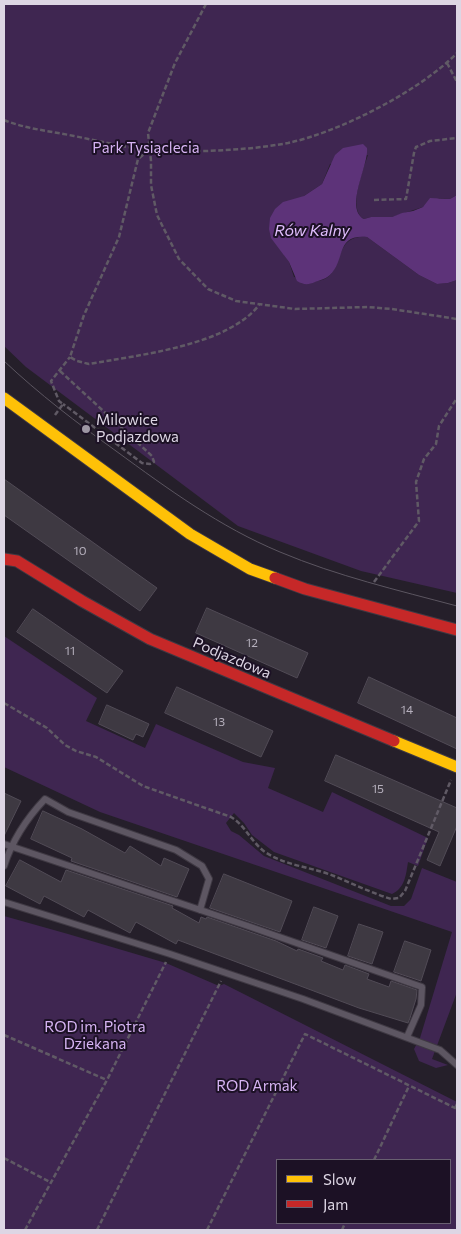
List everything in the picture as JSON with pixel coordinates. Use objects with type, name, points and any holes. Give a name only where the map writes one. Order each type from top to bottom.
[{"type":"street","points":[[4,398],[190,534],[230,560],[305,589],[457,630]]},
{"type":"street","name":"Podjazdowa","points":[[4,558],[17,561],[82,601],[150,638],[224,671],[457,767]]},
{"type":"lane","points":[[4,866],[7,845],[45,799],[68,812],[176,850],[202,866],[209,880],[200,910]]},
{"type":"lane","points":[[7,845],[422,987],[421,1005],[407,1038]]},
{"type":"lane","points":[[4,902],[170,954],[302,999],[440,1050],[457,1065]]},
{"type":"path","points":[[206,4],[174,63],[148,133],[151,161],[150,185],[157,215],[179,260],[208,289],[236,301],[295,309],[376,308],[457,319]]},
{"type":"path","points":[[4,120],[23,127],[50,130],[149,150],[173,152],[248,149],[290,143],[326,131],[369,113],[396,98],[447,63],[457,53]]},
{"type":"path","points":[[447,63],[457,82]]},
{"type":"path","points":[[374,200],[406,199],[416,147],[430,141],[457,138]]},
{"type":"path","points":[[60,371],[152,456],[154,462],[150,464],[142,463],[59,401],[52,381],[70,358],[84,315],[119,237],[138,159],[149,150]]},
{"type":"path","points":[[70,358],[77,362],[89,364],[193,343],[219,334],[235,325],[252,314],[259,305]]},
{"type":"path","points":[[374,582],[419,521],[416,482],[424,459],[436,444],[439,426],[457,398]]},
{"type":"path","points":[[54,417],[63,404]]},
{"type":"path","points":[[4,703],[47,728],[65,745],[76,751],[96,757],[143,786],[231,817],[242,825],[253,842],[265,852],[283,861],[334,876],[391,899],[398,898],[405,891],[457,767]]},
{"type":"path","points":[[25,1230],[107,1080],[170,954]]},
{"type":"path","points":[[97,1230],[226,973]]},
{"type":"path","points":[[207,1230],[305,1034],[456,1109],[457,1104]]},
{"type":"path","points":[[4,1035],[107,1080]]},
{"type":"path","points":[[374,1159],[409,1086]]},
{"type":"path","points":[[4,1158],[50,1182]]},
{"type":"green space","name":"Park Tysiąclecia","points":[[4,4],[457,4],[457,195],[450,199],[439,198],[423,207],[392,217],[364,219],[359,214],[356,198],[368,155],[330,164],[322,184],[304,196],[284,255],[289,262],[294,277],[318,281],[327,278],[333,272],[348,242],[355,238],[367,237],[419,275],[437,284],[457,280],[457,593],[361,571],[238,526],[26,367],[4,346]]},
{"type":"green space","points":[[4,636],[97,698],[86,721],[145,748],[156,724],[243,762],[275,768],[268,788],[323,812],[332,792],[428,838],[418,866],[408,862],[402,885],[392,894],[274,852],[252,835],[234,813],[226,823],[231,831],[239,835],[264,856],[391,906],[404,906],[411,899],[422,868],[457,882],[457,992],[432,1059],[448,1065],[436,1068],[419,1061],[414,1049],[420,1038],[452,932],[100,812],[4,767]]},
{"type":"green space","points":[[4,916],[166,963],[219,986],[224,984],[457,1102],[457,1230],[4,1230]]},
{"type":"water","name":"Rów Kalny","points":[[363,144],[367,148],[367,155],[356,206],[358,213],[364,219],[392,217],[423,207],[430,198],[450,199],[457,195],[457,280],[437,284],[419,275],[367,237],[357,237],[345,244],[335,269],[327,278],[308,284],[297,281],[289,262],[271,238],[269,229],[270,218],[275,209],[283,202],[304,196],[322,184],[335,155],[343,148]]},
{"type":"building","points":[[4,479],[157,588],[140,611],[4,515]]},
{"type":"building","points":[[207,608],[308,653],[297,678],[196,633]]},
{"type":"building","points":[[33,609],[123,671],[107,693],[17,632]]},
{"type":"building","points":[[369,677],[457,718],[457,749],[358,703]]},
{"type":"building","points":[[177,687],[273,731],[261,757],[165,713]]},
{"type":"building","points":[[107,705],[149,724],[143,737],[136,734],[133,740],[99,724]]},
{"type":"building","points":[[336,755],[457,808],[457,826],[440,866],[427,860],[439,832],[325,781]]},
{"type":"building","points":[[4,793],[21,801],[4,836]]},
{"type":"building","points":[[43,811],[82,829],[125,853],[130,846],[161,866],[164,858],[189,869],[177,897],[71,861],[72,858],[31,839]]},
{"type":"building","points":[[20,860],[61,882],[66,870],[173,906],[172,908],[199,923],[201,917],[206,919],[207,917],[276,941],[297,951],[298,949],[323,958],[321,961],[343,970],[345,965],[369,974],[367,979],[389,987],[391,981],[417,990],[408,1023],[359,1008],[178,940],[176,944],[136,922],[130,933],[88,910],[84,917],[44,896],[40,904],[6,886]]},
{"type":"building","points":[[224,874],[292,901],[280,932],[210,908]]},
{"type":"building","points":[[314,907],[338,916],[326,948],[302,940]]},
{"type":"building","points":[[359,924],[383,932],[372,964],[348,956]]},
{"type":"building","points":[[405,941],[431,950],[421,981],[394,972]]},
{"type":"tram line","points":[[4,361],[45,397],[101,440],[175,493],[236,531],[302,561],[367,582],[457,606]]},
{"type":"traffic: slow","points":[[4,398],[190,534],[250,569],[275,578]]},
{"type":"traffic: slow","points":[[394,741],[457,767]]},
{"type":"traffic: jam","points":[[4,559],[17,561],[82,601],[150,639],[394,741]]},
{"type":"traffic: jam","points":[[275,578],[305,589],[457,630]]},
{"type":"place","name":"Milowice Podjazdowa","points":[[86,429]]},
{"type":"park label","name":"ROD im. Piotra Dziekana","points":[[95,1036]]},
{"type":"park label","name":"ROD Armak","points":[[257,1086]]}]
